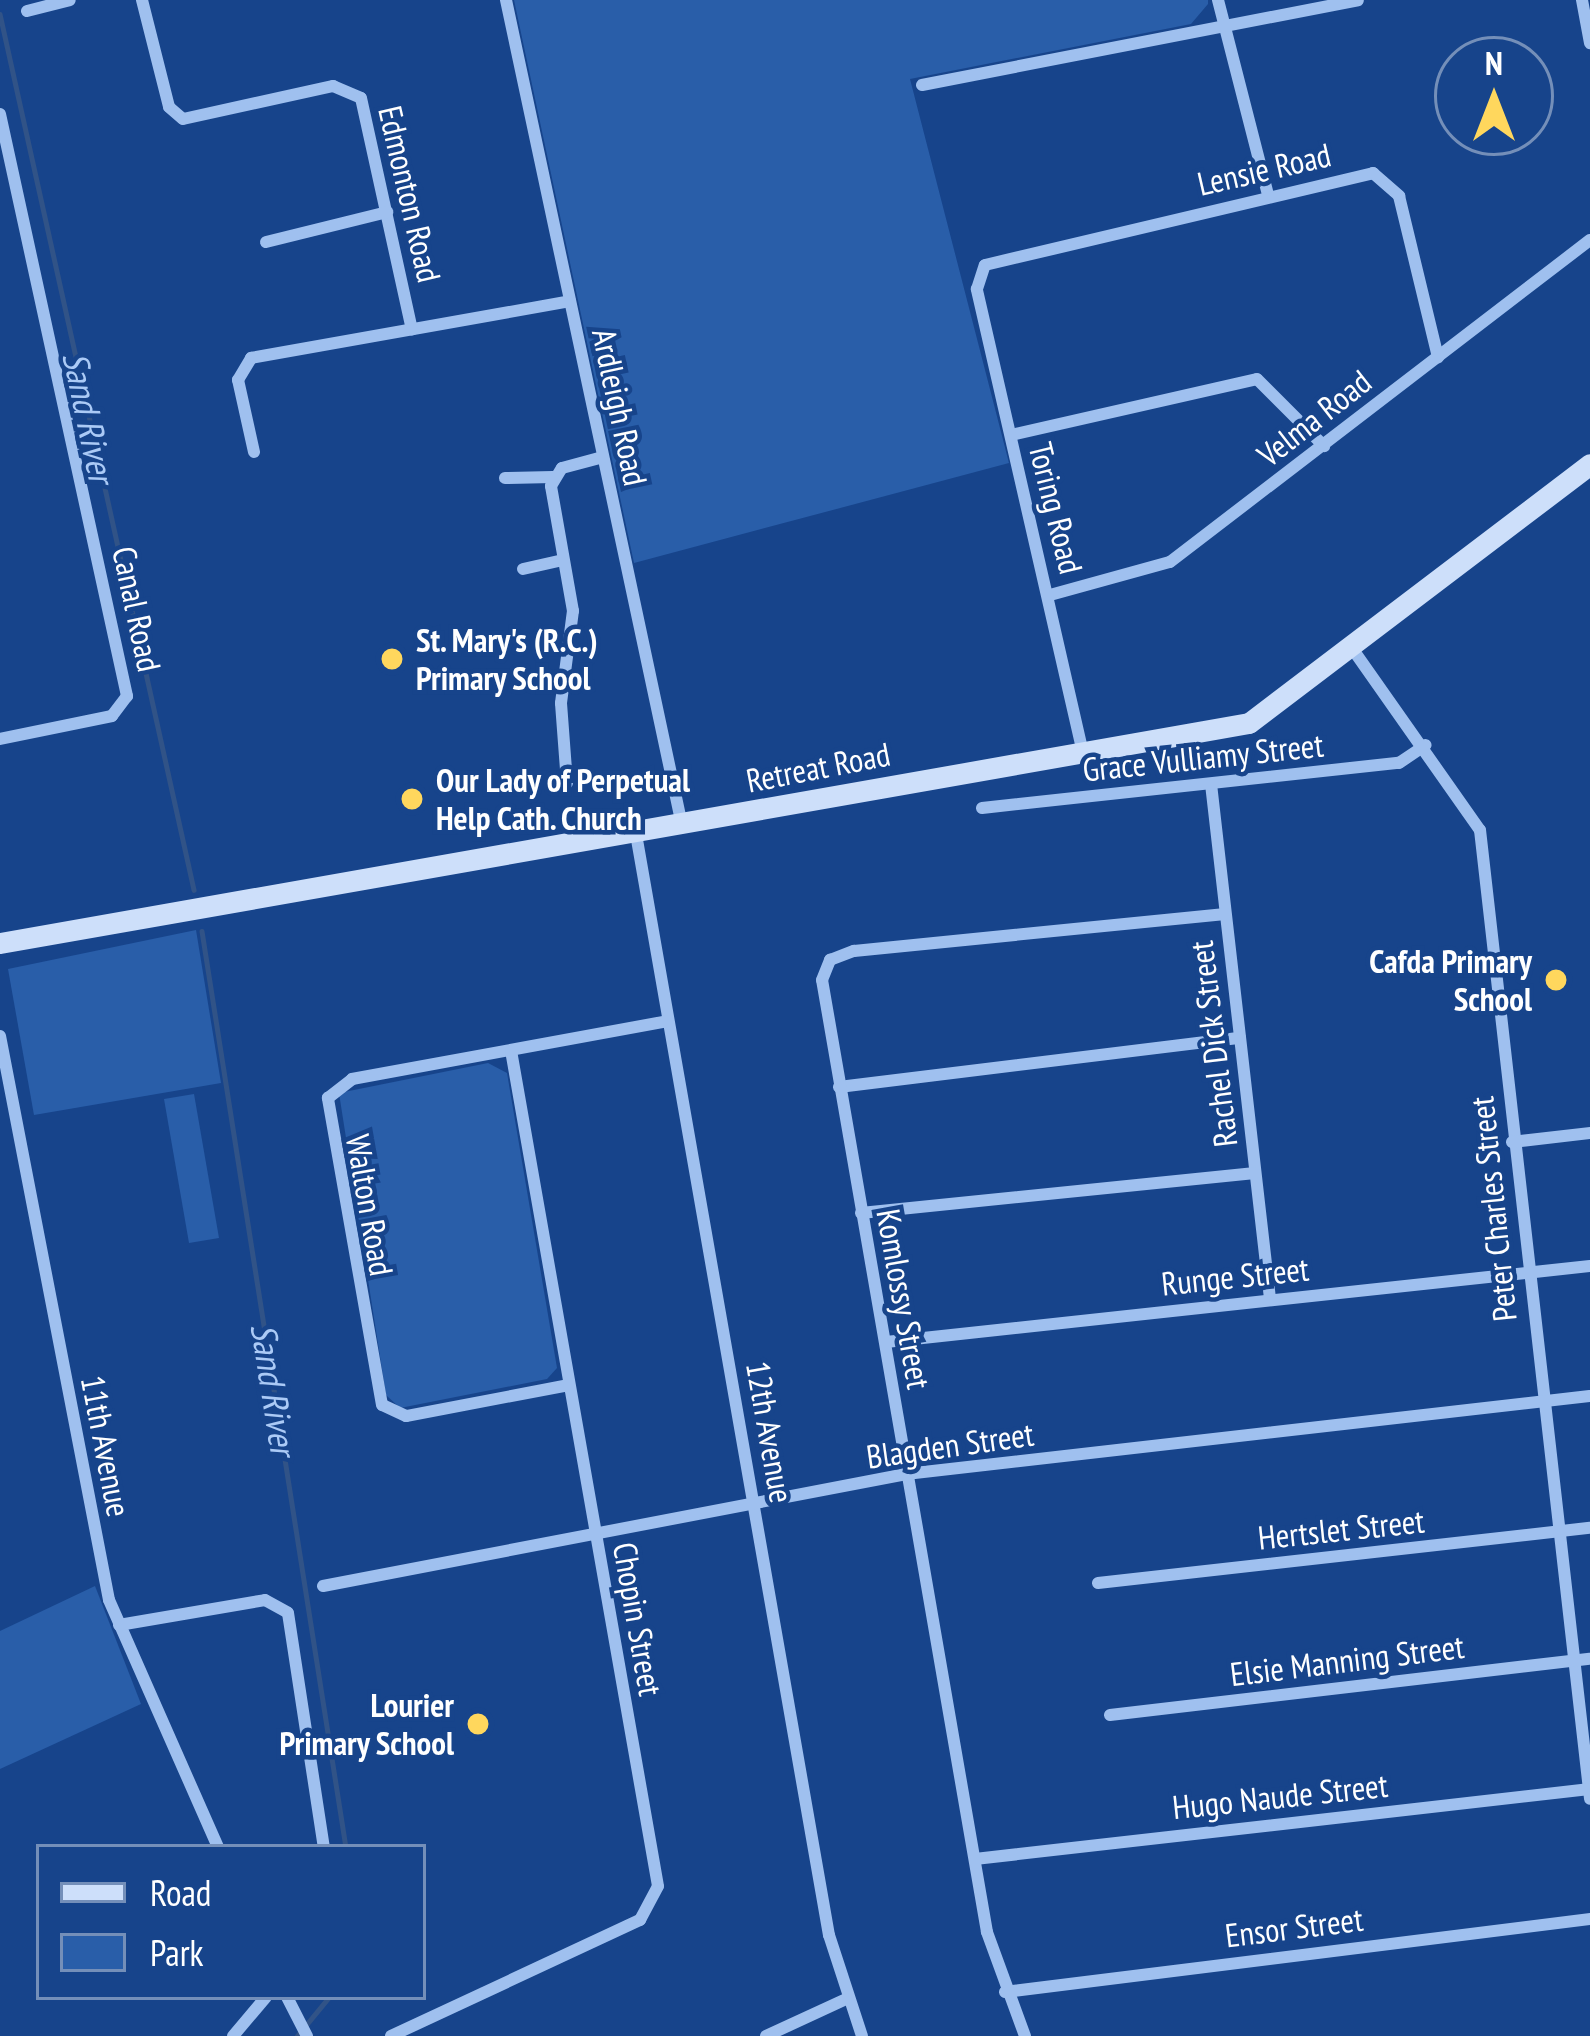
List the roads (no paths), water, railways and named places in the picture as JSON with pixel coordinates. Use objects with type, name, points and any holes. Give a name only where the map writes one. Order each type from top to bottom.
[{"type":"main road","name":"Retreat Road","points":[[0,943],[1249,723],[1354,651],[1590,464]]},
{"type":"main road","name":"Retreat Road","points":[[1516,526],[1590,478]]},
{"type":"street","points":[[27,10],[70,0]]},
{"type":"street","name":"Edmonton Road","points":[[142,0],[169,107],[182,119],[333,86],[357,93],[412,329]]},
{"type":"street","name":"Ardleigh Road","points":[[506,0],[682,825]]},
{"type":"street","points":[[1218,0],[1268,195]]},
{"type":"street","points":[[922,85],[1358,0]]},
{"type":"street","points":[[1582,0],[1590,43]]},
{"type":"street","name":"Canal Road","points":[[0,114],[128,696],[112,716],[0,739]]},
{"type":"street","name":"Lensie Road","points":[[978,275],[998,259],[1373,173],[1389,180],[1438,357]]},
{"type":"street","points":[[266,242],[387,212]]},
{"type":"street","name":"Velma Road","points":[[1050,595],[1161,568],[1590,240]]},
{"type":"street","name":"Toring Road","points":[[978,275],[1083,754]]},
{"type":"street","points":[[254,452],[238,380],[246,362],[570,301]]},
{"type":"street","points":[[1011,435],[1257,379],[1324,446]]},
{"type":"street","points":[[505,478],[554,477],[603,457]]},
{"type":"street","points":[[554,477],[573,611],[561,703],[567,783]]},
{"type":"street","points":[[524,569],[563,560]]},
{"type":"street","name":"Peter Charles Street","points":[[1354,651],[1426,745],[1480,830],[1557,1532],[1583,1660],[1590,1799]]},
{"type":"street","name":"Grace Vulliamy Street","points":[[982,808],[1400,763],[1426,745]]},
{"type":"street","name":"Rachel Dick Street","points":[[1210,784],[1270,1299]]},
{"type":"street","name":"12th Avenue","points":[[636,834],[846,1999],[862,2036]]},
{"type":"street","name":"Komlossy Street","points":[[1025,2036],[1005,1991],[975,1859],[822,980],[836,956],[1225,914]]},
{"type":"street","name":"Walton Road","points":[[569,1384],[406,1416],[382,1406],[326,1110],[352,1079],[668,1021]]},
{"type":"street","name":"11th Avenue","points":[[0,1036],[119,1625],[217,1844]]},
{"type":"street","points":[[838,1087],[1240,1037]]},
{"type":"street","name":"Chopin Street","points":[[391,2036],[622,1929],[654,1903],[511,1051]]},
{"type":"street","points":[[1512,1142],[1590,1133]]},
{"type":"street","points":[[861,1213],[1255,1173]]},
{"type":"street","name":"Runge Street","points":[[886,1342],[1590,1266]]},
{"type":"street","name":"Blagden Street","points":[[323,1586],[757,1510],[906,1474],[1590,1396]]},
{"type":"street","name":"Hertslet Street","points":[[1098,1583],[1590,1528]]},
{"type":"street","points":[[119,1625],[278,1604],[323,1844]]},
{"type":"street","name":"Elsie Manning Street","points":[[1110,1715],[1583,1660]]},
{"type":"street","name":"Hugo Naude Street","points":[[975,1859],[1590,1789]]},
{"type":"street","name":"Ensor Street","points":[[1005,1991],[1590,1919]]},
{"type":"street","points":[[766,2036],[846,1999]]},
{"type":"street","points":[[233,2036],[263,2000]]},
{"type":"street","points":[[289,2000],[307,2036]]},
{"type":"waterway","name":"Sand River","points":[[0,14],[194,890]]},
{"type":"waterway","name":"Sand River","points":[[202,931],[346,1844]]},
{"type":"waterway","name":"Sand River","points":[[297,2036],[327,2000]]},
{"type":"place","name":"St. Mary's (R.C.) Primary School","points":[[392,659]]},
{"type":"place","name":"Our Lady of Perpetual Help Cath. Church","points":[[412,799]]},
{"type":"place","name":"Cafda Primary School","points":[[1556,980]]},
{"type":"place","name":"Lourier Primary School","points":[[478,1724]]}]
